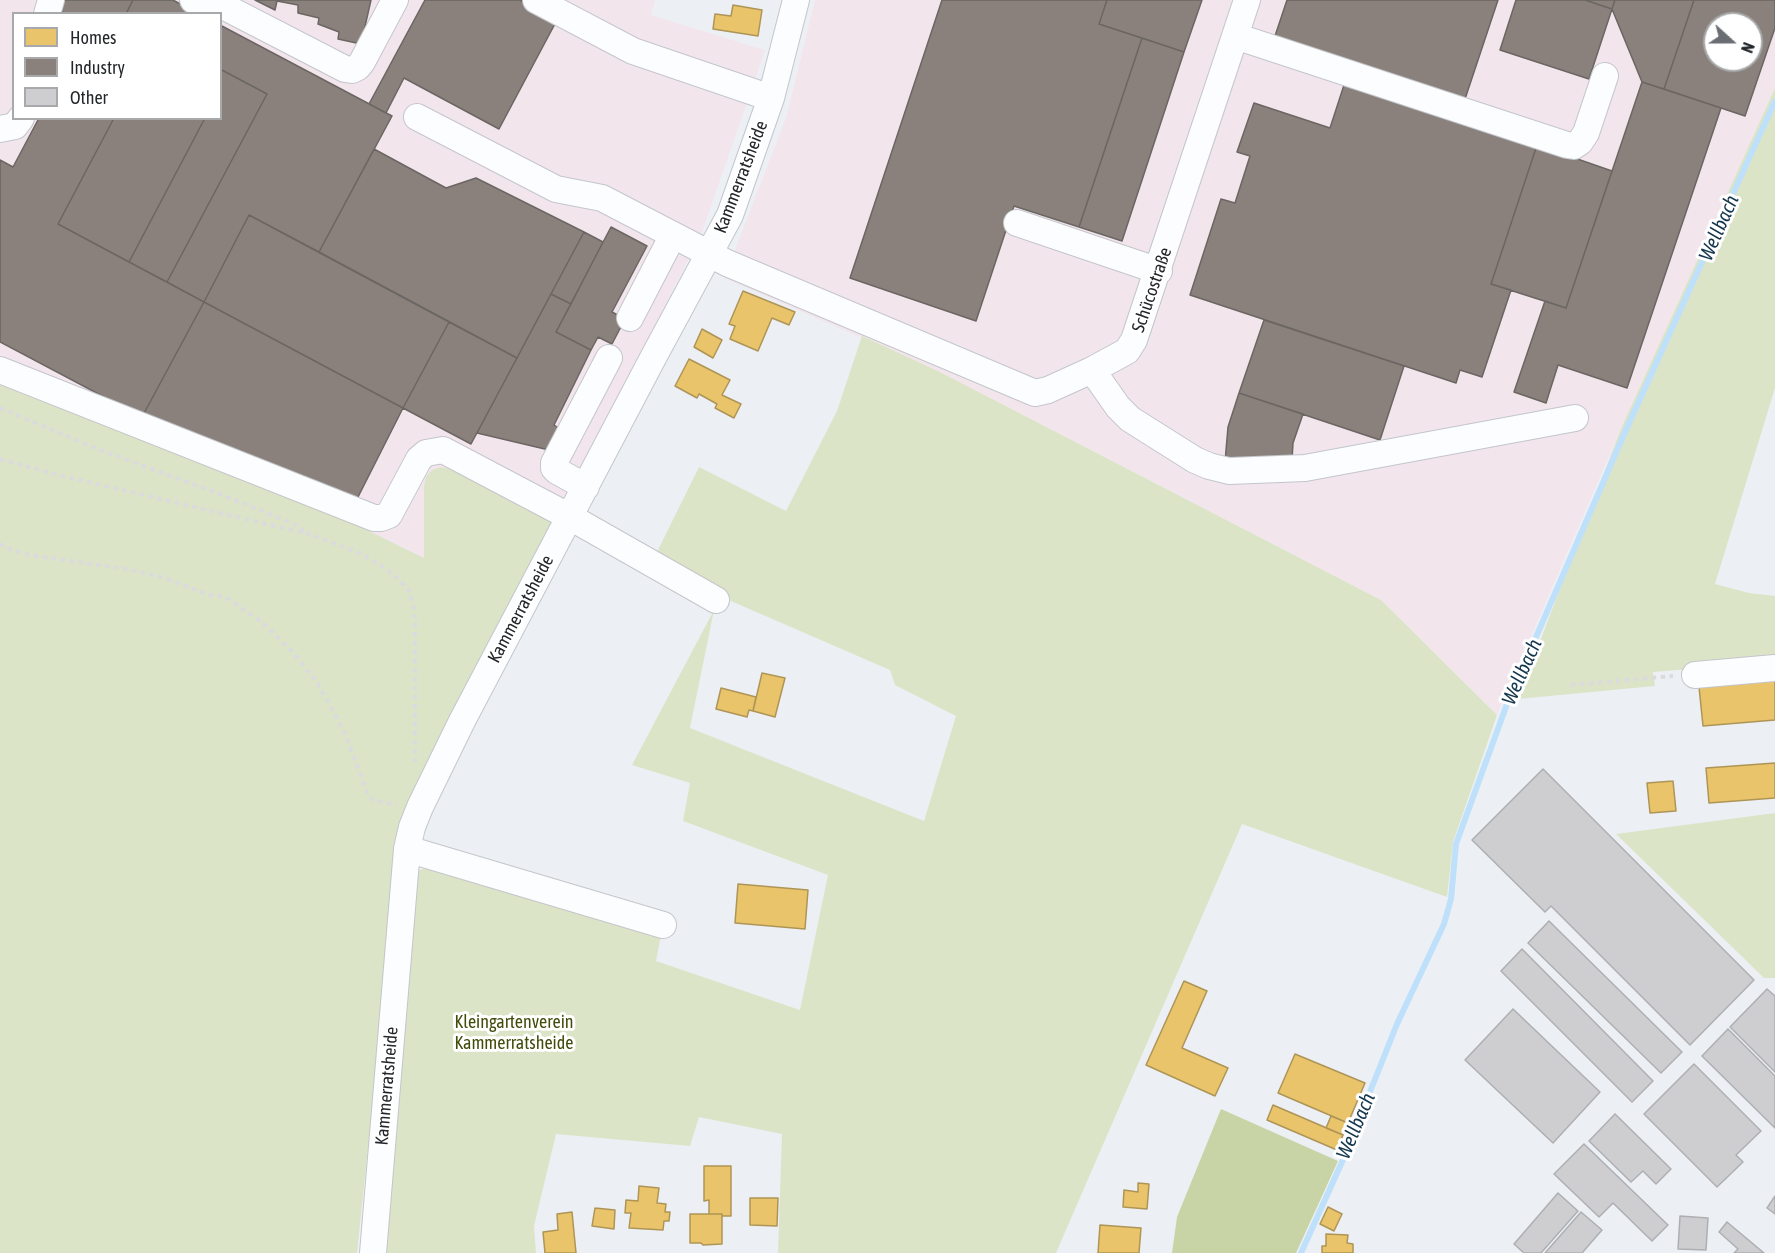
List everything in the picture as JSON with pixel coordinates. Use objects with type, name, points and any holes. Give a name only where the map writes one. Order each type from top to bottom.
[{"type":"street","points":[[193,0],[221,5],[345,69],[352,70],[362,62],[395,0]]},
{"type":"street","points":[[536,0],[633,51],[771,98]]},
{"type":"street","name":"Kammerratsheide","points":[[373,1253],[407,849],[420,807],[462,721],[664,336],[710,254],[736,199],[771,98],[796,0]]},
{"type":"street","name":"Schücostraße","points":[[417,117],[546,185],[566,192],[602,198],[710,254],[1035,393],[1048,390],[1092,370],[1127,351],[1134,340],[1247,0]]},
{"type":"street","points":[[1235,36],[1574,146],[1586,133],[1605,76]]},
{"type":"street","points":[[0,129],[15,126],[20,120]]},
{"type":"street","points":[[1017,223],[1158,271]]},
{"type":"street","points":[[630,318],[673,235]]},
{"type":"street","points":[[586,487],[557,471],[554,463],[609,358]]},
{"type":"street","points":[[0,370],[374,518],[389,515],[419,459],[426,453],[443,450],[570,517],[716,600]]},
{"type":"street","points":[[1092,370],[1118,407],[1130,419],[1195,460],[1228,471],[1305,468],[1575,418]]},
{"type":"street","points":[[1695,675],[1775,668]]},
{"type":"street","points":[[407,849],[663,925]]},
{"type":"path","points":[[0,408],[95,448],[282,519],[309,534]]},
{"type":"path","points":[[0,459],[54,474],[309,534],[362,554],[392,573],[409,590],[414,612],[415,782],[420,807],[385,804],[374,800],[368,794],[344,730],[318,684],[293,652],[271,630],[225,597],[210,595],[127,568],[29,555],[0,544]]},
{"type":"path","points":[[1571,686],[1695,675]]},
{"type":"shaded area","points":[[0,0],[655,0],[651,15],[765,50],[701,235],[555,523],[424,486],[424,558],[353,523],[0,384]]},
{"type":"shaded area","points":[[815,0],[1775,0],[1775,88],[1620,431],[1497,715],[1381,600],[940,372],[724,278],[786,118]]},
{"type":"green space","points":[[1775,88],[1775,388],[1715,584],[1749,593],[1775,596],[1775,662],[1653,672],[1655,686],[1518,699],[1620,431]]},
{"type":"green space","name":"Kleingartenverein Kammerratsheide","points":[[862,336],[940,372],[1381,600],[1497,715],[1453,842],[1447,897],[1242,824],[1056,1253],[778,1253],[782,1134],[699,1117],[690,1146],[556,1134],[534,1226],[536,1253],[383,1253],[418,871],[436,863],[662,930],[656,961],[800,1010],[828,875],[683,821],[690,783],[632,765],[714,610],[690,728],[924,821],[956,716],[895,685],[890,670],[717,595],[657,552],[699,467],[786,511],[837,411]]},
{"type":"green space","points":[[0,384],[353,523],[424,558],[424,486],[426,477],[432,470],[441,467],[457,471],[555,523],[397,868],[357,1253],[0,1253]]},
{"type":"green space","points":[[1775,813],[1775,978],[1764,978],[1616,834]]},
{"type":"green space","points":[[1221,1109],[1338,1161],[1296,1253],[1172,1253],[1177,1217]]},
{"type":"building: Homes","points":[[733,5],[762,10],[758,36],[713,29],[715,14],[731,16]]},
{"type":"building: Homes","points":[[743,291],[795,312],[789,325],[772,318],[758,351],[730,339],[735,326],[729,324]]},
{"type":"building: Homes","points":[[702,329],[722,340],[713,358],[694,347]]},
{"type":"building: Homes","points":[[689,359],[730,380],[722,395],[741,404],[734,418],[715,408],[717,404],[699,394],[697,398],[675,386]]},
{"type":"building: Homes","points":[[762,673],[785,678],[775,717],[753,711]]},
{"type":"building: Homes","points":[[1775,680],[1775,720],[1703,726],[1699,687]]},
{"type":"building: Homes","points":[[721,688],[756,697],[753,711],[749,710],[747,717],[716,709]]},
{"type":"building: Homes","points":[[1775,763],[1775,798],[1709,803],[1706,768]]},
{"type":"building: Homes","points":[[1673,781],[1676,811],[1650,813],[1647,783]]},
{"type":"building: Homes","points":[[738,884],[808,890],[805,929],[735,923]]},
{"type":"building: Homes","points":[[1184,981],[1207,991],[1182,1048],[1228,1068],[1215,1096],[1146,1065]]},
{"type":"building: Homes","points":[[1295,1054],[1365,1083],[1348,1123],[1278,1093]]},
{"type":"building: Homes","points":[[1273,1105],[1343,1135],[1337,1150],[1267,1120]]},
{"type":"building: Homes","points":[[1331,1116],[1348,1123],[1343,1135],[1326,1128]]},
{"type":"building: Homes","points":[[704,1166],[731,1166],[731,1216],[709,1214],[709,1200],[704,1201]]},
{"type":"building: Homes","points":[[1138,1183],[1149,1184],[1147,1209],[1123,1207],[1124,1190],[1138,1192]]},
{"type":"building: Homes","points":[[639,1186],[659,1188],[657,1203],[666,1204],[665,1212],[670,1212],[669,1221],[664,1221],[663,1230],[629,1228],[631,1213],[625,1213],[626,1200],[638,1201]]},
{"type":"building: Homes","points":[[750,1198],[778,1198],[777,1226],[750,1225]]},
{"type":"building: Homes","points":[[1328,1207],[1342,1214],[1334,1231],[1320,1224]]},
{"type":"building: Homes","points":[[595,1208],[615,1210],[614,1229],[592,1226]]},
{"type":"building: Homes","points":[[572,1212],[576,1253],[545,1253],[543,1232],[558,1230],[557,1214]]},
{"type":"building: Homes","points":[[690,1214],[722,1214],[722,1244],[690,1243]]},
{"type":"building: Homes","points":[[1100,1225],[1141,1228],[1139,1253],[1098,1253]]},
{"type":"building: Homes","points":[[1326,1234],[1348,1235],[1347,1243],[1353,1244],[1353,1253],[1322,1253],[1322,1246],[1326,1246]]},
{"type":"building: Industry","points":[[61,0],[133,0],[127,12],[62,12],[57,9]]},
{"type":"building: Industry","points":[[133,0],[173,0],[195,12],[127,12]]},
{"type":"building: Industry","points":[[255,0],[371,0],[361,44],[338,39],[339,32],[318,24],[319,18],[298,13],[298,5],[277,1],[275,10]]},
{"type":"building: Industry","points":[[425,0],[520,0],[557,20],[499,129],[404,78],[386,113],[369,104]]},
{"type":"building: Industry","points":[[942,0],[1107,0],[1099,24],[1142,38],[1079,227],[1014,206],[976,321],[850,278]]},
{"type":"building: Industry","points":[[1107,0],[1202,0],[1184,52],[1099,24]]},
{"type":"building: Industry","points":[[1287,0],[1498,0],[1464,102],[1274,39]]},
{"type":"building: Industry","points":[[1516,0],[1585,0],[1612,9],[1589,79],[1500,50]]},
{"type":"building: Industry","points":[[1585,0],[1615,0],[1612,9]]},
{"type":"building: Industry","points":[[1615,0],[1694,0],[1664,89],[1642,82],[1612,9]]},
{"type":"building: Industry","points":[[1694,0],[1775,0],[1775,28],[1763,63],[1763,12],[1703,12],[1703,72],[1760,72],[1745,116],[1664,89]]},
{"type":"building: Industry","points":[[222,26],[392,116],[319,252],[249,215],[204,302],[167,282],[267,94],[222,70]]},
{"type":"building: Industry","points":[[1142,38],[1184,52],[1122,241],[1079,227]]},
{"type":"building: Industry","points":[[222,70],[267,94],[167,282],[129,262],[204,120],[222,120]]},
{"type":"building: Industry","points":[[1345,82],[1537,145],[1491,284],[1511,290],[1482,377],[1460,370],[1456,383],[1190,295],[1221,199],[1235,203],[1250,156],[1237,152],[1254,103],[1330,128]]},
{"type":"building: Industry","points":[[1642,82],[1721,108],[1627,388],[1558,365],[1546,403],[1514,392],[1545,301],[1566,308]]},
{"type":"building: Industry","points":[[38,120],[113,120],[58,224],[204,302],[142,417],[0,342],[0,160],[13,167]]},
{"type":"building: Industry","points":[[113,120],[204,120],[129,262],[58,224]]},
{"type":"building: Industry","points":[[1537,145],[1612,171],[1566,308],[1491,284]]},
{"type":"building: Industry","points":[[374,149],[446,188],[476,178],[584,232],[517,358],[319,252]]},
{"type":"building: Industry","points":[[249,215],[449,322],[403,408],[204,302]]},
{"type":"building: Industry","points":[[611,227],[647,246],[612,312],[625,319],[612,344],[598,337],[591,350],[556,332]]},
{"type":"building: Industry","points":[[584,232],[603,242],[571,304],[551,294]]},
{"type":"building: Industry","points":[[551,294],[571,304],[556,332],[591,350],[554,425],[560,429],[549,450],[477,433]]},
{"type":"building: Industry","points":[[204,302],[403,408],[356,501],[142,417]]},
{"type":"building: Industry","points":[[1264,320],[1404,366],[1380,440],[1239,393]]},
{"type":"building: Industry","points":[[449,322],[517,358],[471,444],[403,408]]},
{"type":"building: Industry","points":[[1239,393],[1303,414],[1293,443],[1292,460],[1225,462],[1228,427]]},
{"type":"building: Other","points":[[1543,769],[1754,980],[1690,1045],[1551,906],[1545,912],[1472,840]]},
{"type":"building: Other","points":[[1549,921],[1682,1052],[1661,1073],[1528,943]]},
{"type":"building: Other","points":[[1522,949],[1653,1081],[1632,1102],[1501,971]]},
{"type":"building: Other","points":[[1767,989],[1775,996],[1775,1072],[1730,1027]]},
{"type":"building: Other","points":[[1513,1009],[1600,1092],[1553,1143],[1465,1060]]},
{"type":"building: Other","points":[[1728,1029],[1775,1076],[1775,1128],[1702,1056]]},
{"type":"building: Other","points":[[1694,1064],[1761,1131],[1736,1155],[1743,1162],[1717,1187],[1644,1114]]},
{"type":"building: Other","points":[[1615,1114],[1671,1169],[1656,1184],[1643,1171],[1631,1182],[1589,1141]]},
{"type":"building: Other","points":[[1584,1144],[1668,1225],[1652,1241],[1613,1203],[1599,1217],[1554,1174]]},
{"type":"building: Other","points":[[1558,1193],[1578,1211],[1541,1253],[1524,1253],[1514,1244]]},
{"type":"building: Other","points":[[1775,1196],[1775,1214],[1767,1208]]},
{"type":"building: Other","points":[[1581,1212],[1602,1230],[1582,1253],[1545,1253]]},
{"type":"building: Other","points":[[1680,1216],[1708,1218],[1706,1250],[1678,1249]]},
{"type":"building: Other","points":[[1727,1222],[1764,1253],[1734,1253],[1738,1249],[1719,1232]]},
{"type":"waterway","name":"Wellbach","points":[[1301,1253],[1342,1162],[1397,1024],[1444,924],[1451,899],[1456,844],[1507,704],[1625,432],[1775,101]]}]
